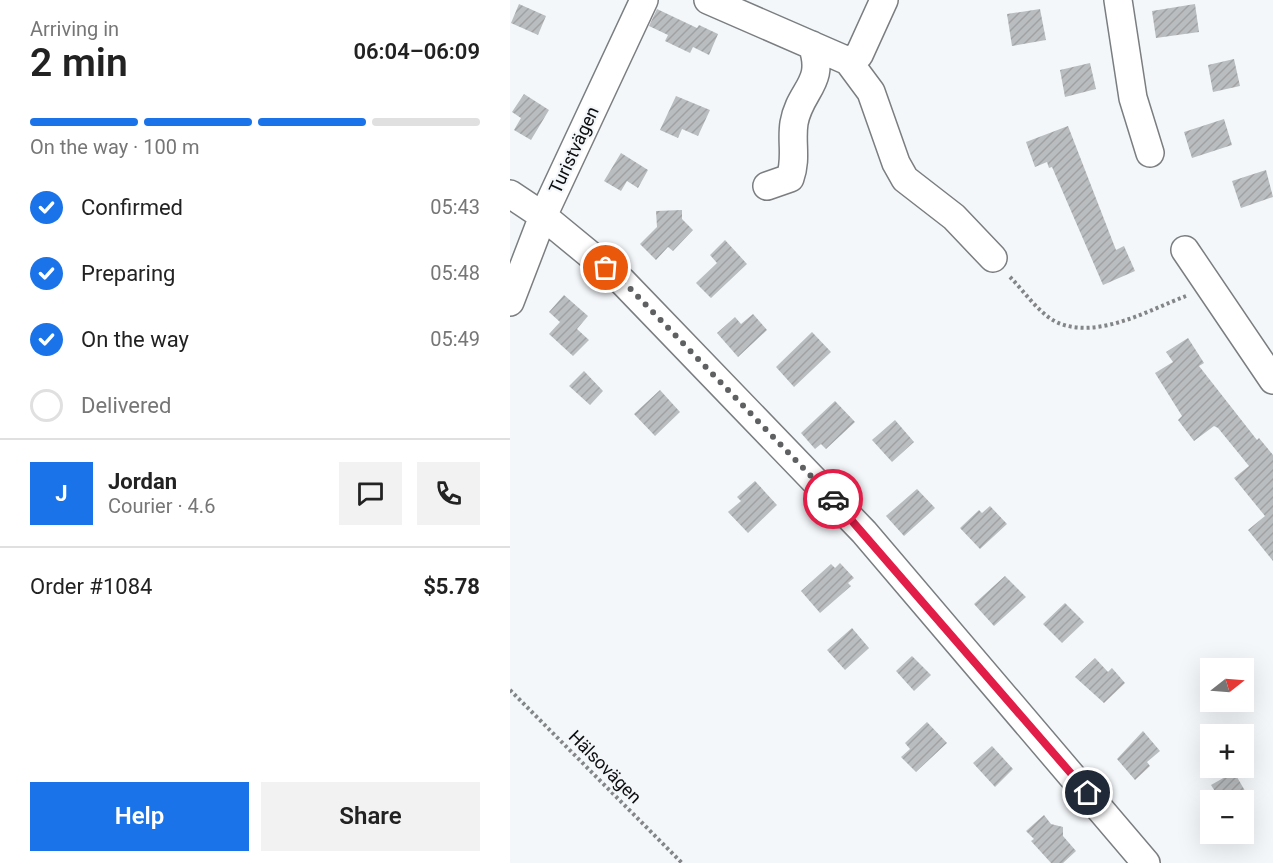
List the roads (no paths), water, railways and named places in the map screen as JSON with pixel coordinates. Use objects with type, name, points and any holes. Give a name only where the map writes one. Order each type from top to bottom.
[{"type":"street","name":"Turistvägen","points":[[510,302],[543,216],[644,0]]},
{"type":"street","points":[[708,0],[848,61],[871,92],[896,163],[905,179],[954,217],[993,258]]},
{"type":"street","points":[[848,61],[859,55],[884,0]]},
{"type":"street","points":[[1118,0],[1133,98],[1150,153]]},
{"type":"street","points":[[767,186],[790,178],[794,166],[796,115],[815,80],[818,69],[812,45]]},
{"type":"street","points":[[510,194],[543,216],[622,280],[827,492],[1146,863]]},
{"type":"street","points":[[1185,250],[1273,380]]}]
